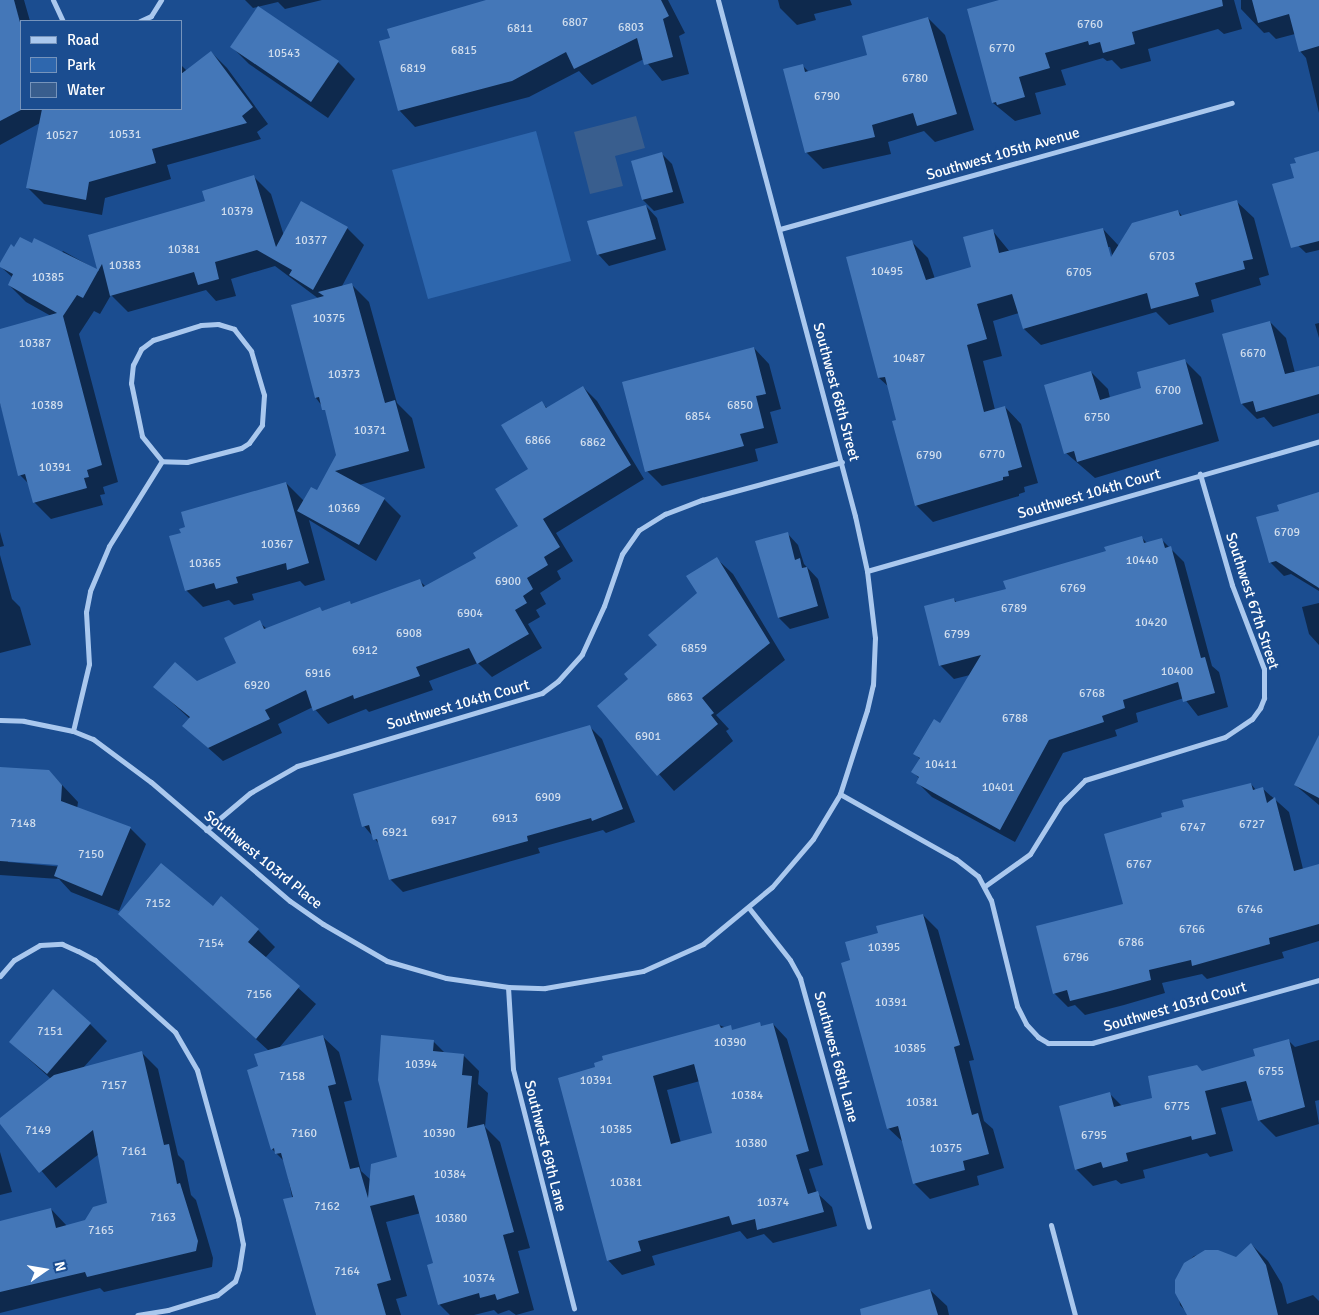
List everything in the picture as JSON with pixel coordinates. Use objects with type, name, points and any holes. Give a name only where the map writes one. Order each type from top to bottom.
[{"type":"street","points":[[53,0],[63,20]]},
{"type":"street","points":[[142,20],[151,16],[161,0]]},
{"type":"street","name":"Southwest 68th Street","points":[[718,0],[842,462],[867,571],[875,638],[873,685],[860,740],[840,794]]},
{"type":"street","name":"Southwest 105th Avenue","points":[[780,228],[1232,103]]},
{"type":"street","points":[[218,324],[234,329],[251,351],[257,365],[264,395],[262,425],[249,443],[241,448],[187,462],[162,461],[142,436],[131,383],[133,365],[141,349],[168,334],[201,325],[218,324]]},
{"type":"street","name":"Southwest 104th Court","points":[[867,571],[1319,441]]},
{"type":"street","points":[[73,732],[89,664],[86,612],[90,591],[109,546],[162,461]]},
{"type":"street","name":"Southwest 104th Court","points":[[206,830],[250,793],[296,766],[542,693],[558,682],[582,654],[604,606],[622,554],[639,530],[665,514],[702,500],[842,462]]},
{"type":"street","name":"Southwest 67th Street","points":[[985,886],[1030,854],[1061,804],[1085,780],[1225,738],[1252,719],[1260,708],[1264,698],[1264,669],[1232,585],[1200,474]]},
{"type":"street","name":"Southwest 103rd Place","points":[[0,720],[24,721],[73,732],[121,758],[290,901],[358,947],[417,971],[508,987],[545,988],[643,971],[680,957],[703,944],[749,908],[797,862],[840,794]]},
{"type":"street","points":[[840,794],[956,859],[985,886]]},
{"type":"street","name":"Southwest 103rd Court","points":[[985,886],[1017,1006],[1038,1037],[1062,1045],[1092,1043],[1319,980]]},
{"type":"street","name":"Southwest 68th Lane","points":[[749,908],[790,960],[800,978],[868,1227]]},
{"type":"street","points":[[0,976],[14,960],[40,945],[62,944],[78,951],[95,960],[175,1032],[197,1070],[238,1219],[243,1244],[240,1269],[235,1281],[217,1295],[168,1310],[137,1315]]},
{"type":"street","name":"Southwest 69th Lane","points":[[508,987],[513,1069],[574,1308]]},
{"type":"street","points":[[1051,1225],[1075,1315]]},
{"type":"green space","points":[[536,131],[571,261],[428,299],[392,170]]},
{"type":"water","points":[[636,116],[645,148],[615,156],[623,186],[590,194],[574,132]]},
{"type":"building","points":[[0,0],[14,0],[20,22],[21,110],[0,121]]},
{"type":"building","points":[[486,0],[661,0],[669,16],[663,19],[673,57],[644,65],[637,38],[574,69],[566,52],[512,81],[398,111],[379,41],[390,38],[387,29]]},
{"type":"building","points":[[999,0],[1222,0],[1223,6],[1132,32],[1135,44],[1103,53],[1100,42],[1089,45],[1088,41],[1045,53],[1050,68],[1019,77],[1025,97],[997,105],[996,102],[992,103],[967,9]]},
{"type":"building","points":[[1252,0],[1319,0],[1319,46],[1299,52],[1289,14],[1258,23]]},
{"type":"building","points":[[258,6],[339,61],[311,102],[230,47]]},
{"type":"building","points":[[928,17],[957,114],[917,126],[913,113],[872,125],[875,137],[805,153],[783,69],[803,64],[805,72],[867,55],[862,36]]},
{"type":"building","points":[[211,51],[253,107],[242,116],[247,123],[152,149],[156,163],[89,182],[86,200],[26,188],[42,110],[182,110],[182,73]]},
{"type":"building","points":[[1319,151],[1319,241],[1291,248],[1272,184],[1294,178],[1290,164],[1296,163],[1294,158]]},
{"type":"building","points":[[662,152],[673,192],[642,200],[631,161]]},
{"type":"building","points":[[254,175],[276,247],[301,201],[348,227],[313,290],[289,275],[292,270],[257,250],[215,262],[219,279],[198,285],[194,272],[110,296],[102,264],[83,298],[77,295],[63,316],[102,465],[87,470],[89,477],[84,478],[87,488],[33,503],[25,474],[18,476],[0,403],[0,329],[57,313],[8,285],[13,274],[0,267],[0,263],[11,244],[14,247],[20,237],[32,243],[34,238],[97,269],[88,235],[205,201],[202,191]]},
{"type":"building","points":[[1237,200],[1253,259],[1243,261],[1245,269],[1195,283],[1199,296],[1151,309],[1147,293],[1023,329],[1012,294],[977,304],[987,339],[967,345],[984,412],[1005,406],[1022,467],[1008,471],[1009,476],[1003,477],[1003,480],[915,506],[892,421],[896,420],[885,377],[878,378],[846,257],[912,240],[926,280],[971,267],[963,237],[993,229],[999,253],[1103,228],[1111,257],[1132,223],[1178,210],[1180,216]]},
{"type":"building","points":[[646,205],[656,239],[597,255],[587,221]]},
{"type":"building","points":[[352,283],[385,403],[395,400],[409,451],[335,471],[385,498],[359,545],[297,511],[311,487],[317,490],[336,455],[325,410],[322,410],[319,397],[315,398],[291,305],[324,296],[318,292]]},
{"type":"building","points":[[1270,321],[1285,374],[1319,366],[1319,394],[1256,412],[1253,401],[1241,404],[1222,334]]},
{"type":"building","points":[[754,347],[766,394],[756,396],[764,428],[740,434],[744,446],[645,472],[622,382]]},
{"type":"building","points":[[1185,359],[1203,424],[1077,462],[1074,451],[1064,454],[1044,385],[1091,371],[1100,400],[1141,388],[1137,372]]},
{"type":"building","points":[[583,386],[631,465],[543,519],[560,547],[544,557],[548,565],[527,578],[533,589],[523,596],[527,603],[515,610],[529,634],[477,664],[469,648],[416,667],[420,676],[354,699],[353,695],[313,711],[306,690],[265,710],[270,719],[208,748],[182,726],[190,717],[153,687],[175,662],[197,681],[236,663],[224,638],[260,620],[264,629],[320,607],[322,611],[350,601],[351,604],[420,579],[423,587],[476,558],[473,553],[518,526],[495,489],[528,469],[501,425],[542,401],[546,408]]},
{"type":"building","points":[[286,482],[309,563],[287,570],[286,563],[236,577],[238,583],[216,589],[214,583],[185,591],[169,536],[181,533],[179,529],[185,527],[181,512]]},
{"type":"building","points":[[1319,492],[1319,588],[1276,561],[1269,563],[1256,517],[1279,511],[1277,505]]},
{"type":"building","points":[[788,532],[795,560],[800,558],[802,568],[807,567],[818,606],[778,618],[755,541]]},
{"type":"building","points":[[1142,536],[1144,543],[1162,538],[1165,548],[1171,546],[1201,658],[1205,657],[1215,693],[1183,702],[1178,682],[1123,700],[1125,708],[1102,716],[1104,722],[1049,740],[1000,830],[916,783],[919,777],[911,772],[920,758],[913,754],[934,719],[940,723],[981,655],[939,666],[924,606],[954,598],[955,602],[1006,589],[1003,581],[1106,551],[1104,547]]},
{"type":"building","points":[[717,557],[770,643],[702,698],[714,713],[711,715],[718,724],[657,776],[597,706],[628,679],[624,674],[657,645],[648,635],[697,593],[686,576]]},
{"type":"building","points":[[590,725],[623,809],[592,821],[591,818],[527,836],[528,841],[389,880],[377,839],[373,840],[369,825],[362,827],[353,794]]},
{"type":"building","points":[[1319,735],[1319,798],[1294,785]]},
{"type":"building","points":[[0,767],[49,770],[62,785],[61,801],[131,827],[102,896],[54,876],[58,865],[0,861]]},
{"type":"building","points":[[1251,783],[1253,790],[1263,787],[1267,803],[1275,797],[1294,871],[1319,864],[1319,924],[1269,938],[1270,944],[1192,966],[1191,960],[1149,970],[1151,980],[1110,991],[1070,1001],[1067,990],[1053,994],[1036,926],[1123,904],[1104,834],[1162,817],[1161,813],[1184,807],[1182,800]]},
{"type":"building","points":[[161,863],[213,906],[221,896],[259,929],[248,942],[300,986],[256,1039],[118,914]]},
{"type":"building","points":[[923,914],[960,1045],[954,1047],[972,1115],[978,1113],[989,1154],[963,1161],[965,1170],[913,1184],[898,1126],[887,1129],[841,963],[850,960],[845,942],[878,933],[876,926]]},
{"type":"building","points":[[53,989],[91,1023],[47,1074],[9,1042]]},
{"type":"building","points":[[760,1022],[761,1026],[773,1023],[809,1151],[796,1155],[808,1194],[818,1191],[824,1212],[757,1230],[755,1219],[732,1225],[729,1216],[638,1241],[641,1251],[607,1261],[558,1078],[595,1067],[594,1063],[603,1060],[602,1056],[719,1024],[721,1028],[731,1025],[732,1030]],"holes":[[[694,1064],[712,1133],[671,1144],[653,1076]]]},
{"type":"building","points":[[323,1035],[336,1084],[328,1086],[350,1169],[359,1167],[368,1198],[371,1164],[397,1157],[378,1080],[381,1035],[434,1040],[433,1051],[464,1054],[462,1075],[472,1076],[467,1128],[484,1124],[514,1232],[503,1235],[519,1293],[497,1300],[495,1294],[480,1298],[479,1293],[438,1305],[427,1265],[433,1263],[414,1195],[370,1206],[391,1280],[377,1284],[386,1315],[316,1315],[283,1199],[293,1197],[281,1153],[275,1154],[274,1148],[271,1150],[247,1070],[258,1066],[254,1054]]},
{"type":"building","points":[[1289,1039],[1305,1107],[1258,1121],[1246,1081],[1205,1091],[1216,1134],[1192,1140],[1191,1136],[1126,1153],[1128,1161],[1103,1168],[1101,1162],[1075,1170],[1059,1106],[1110,1092],[1114,1107],[1152,1098],[1148,1076],[1197,1065],[1202,1071],[1255,1056],[1253,1049]]},
{"type":"building","points":[[142,1051],[164,1145],[169,1144],[177,1184],[180,1183],[198,1241],[196,1251],[87,1277],[85,1272],[0,1292],[0,1221],[51,1208],[56,1228],[85,1220],[93,1207],[107,1203],[93,1130],[39,1173],[0,1124],[0,1118],[54,1075]]},
{"type":"building","points":[[1251,1243],[1266,1265],[1278,1315],[1187,1315],[1175,1293],[1175,1280],[1184,1263],[1205,1250],[1218,1250],[1236,1257]]},
{"type":"building","points":[[930,1289],[938,1315],[861,1315],[860,1309]]}]
